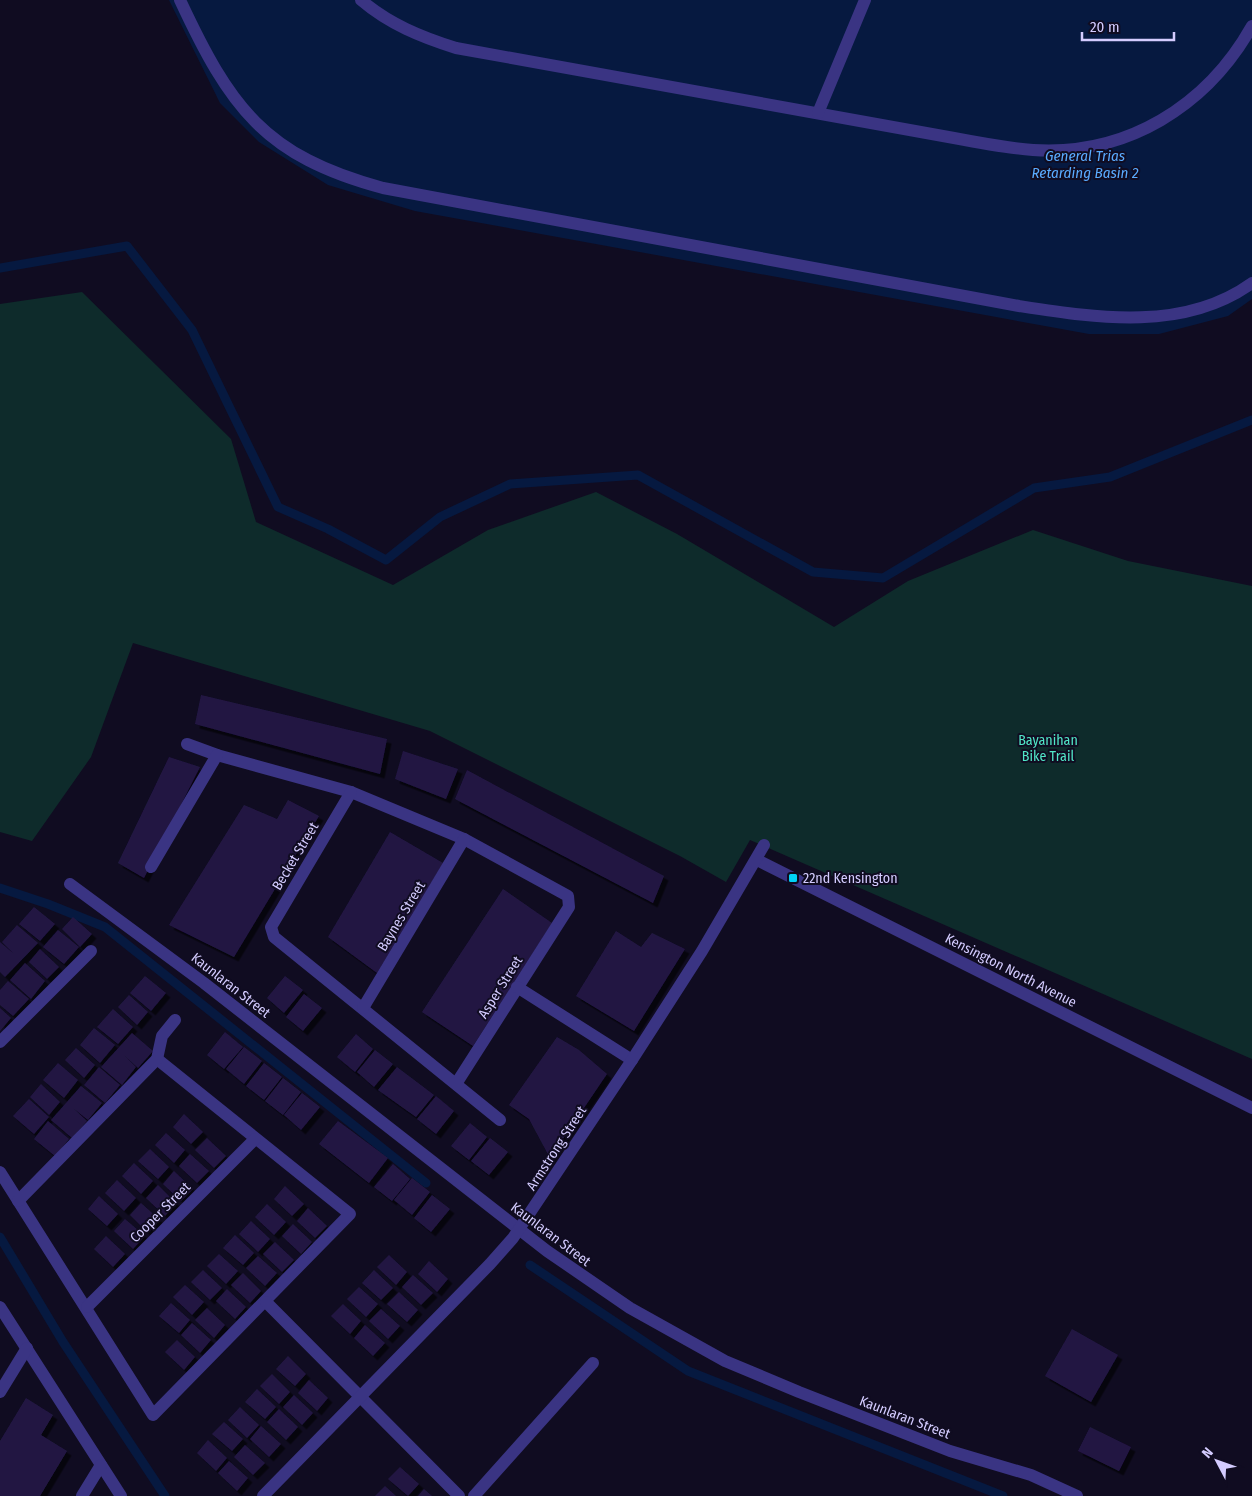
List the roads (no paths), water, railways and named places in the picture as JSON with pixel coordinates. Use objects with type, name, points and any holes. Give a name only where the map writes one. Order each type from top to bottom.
[{"type":"street","points":[[180,0],[220,80],[250,118],[269,134],[314,164],[357,181],[383,188],[1000,302],[1086,315],[1131,318],[1172,315],[1213,304],[1252,283]]},
{"type":"street","points":[[361,0],[394,24],[423,38],[456,48],[998,146],[1034,150],[1092,146],[1120,139],[1152,125],[1195,97],[1213,81],[1230,61],[1252,26]]},
{"type":"street","points":[[818,113],[865,0]]},
{"type":"street","points":[[187,744],[351,792],[464,839]]},
{"type":"street","points":[[151,867],[217,754]]},
{"type":"street","name":"Becket Street","points":[[351,792],[271,928],[274,937],[363,1008]]},
{"type":"street","name":"Asper Street","points":[[456,1084],[569,907],[568,896],[464,839]]},
{"type":"street","name":"Baynes Street","points":[[363,1008],[464,839]]},
{"type":"street","name":"Armstrong Street","points":[[263,1496],[490,1264],[519,1229],[632,1060],[757,860],[764,845]]},
{"type":"street","name":"Kensington North Avenue","points":[[757,860],[1252,1108]]},
{"type":"street","name":"Kaunlaran Street","points":[[70,884],[204,983],[576,1273],[630,1308],[725,1361],[950,1451],[1031,1475],[1077,1496]]},
{"type":"street","points":[[0,1042],[91,951]]},
{"type":"street","points":[[517,987],[632,1060]]},
{"type":"street","points":[[363,1008],[500,1120]]},
{"type":"street","points":[[18,1201],[157,1059],[162,1036],[175,1020]]},
{"type":"street","points":[[0,1172],[87,1307],[153,1415],[266,1302],[350,1214],[157,1059]]},
{"type":"street","name":"Cooper Street","points":[[87,1307],[255,1139]]},
{"type":"street","points":[[266,1302],[459,1496]]},
{"type":"street","points":[[0,1307],[121,1496]]},
{"type":"street","points":[[0,1392],[27,1348]]},
{"type":"street","points":[[474,1496],[593,1363]]},
{"type":"street","points":[[82,1496],[101,1465]]},
{"type":"water","name":"General Trias Retarding Basin 2","points":[[169,0],[1252,0],[1252,299],[1228,316],[1159,334],[1089,334],[415,211],[328,185],[259,142],[220,103]]},
{"type":"waterway","points":[[0,268],[127,246],[192,330],[278,507],[328,529],[386,560],[440,517],[510,484],[638,475],[813,572],[883,578],[1034,488],[1110,477],[1252,420]]},
{"type":"waterway","points":[[0,888],[48,904],[105,927],[426,1183]]},
{"type":"waterway","points":[[0,1237],[63,1342],[165,1496]]},
{"type":"waterway","points":[[530,1265],[688,1371],[1003,1496]]},
{"type":"place","name":"22nd Kensington","points":[[793,878]]},
{"type":"park label","name":"Bayanihan Bike Trail","points":[[1048,748]]}]
